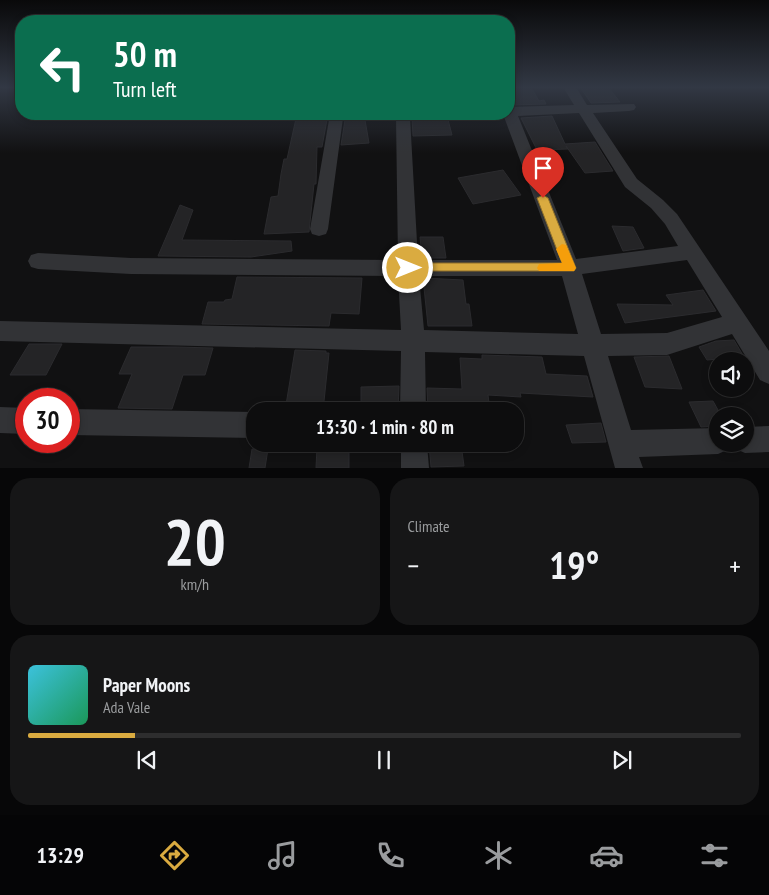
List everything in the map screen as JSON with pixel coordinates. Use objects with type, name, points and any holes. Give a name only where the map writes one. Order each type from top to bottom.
[{"type":"street","points":[[515,112],[567,109]]},
{"type":"street","points":[[583,109],[631,183],[665,211],[769,372]]},
{"type":"street","points":[[319,230],[336,120]]},
{"type":"street","points":[[404,120],[408,268],[413,340],[413,402]]},
{"type":"street","points":[[512,120],[570,268],[625,456],[709,442]]},
{"type":"street","points":[[38,261],[131,266],[570,268],[692,252]]},
{"type":"street","points":[[0,331],[593,345],[667,344],[737,322]]},
{"type":"street","points":[[0,420],[15,421]]},
{"type":"street","points":[[80,422],[246,425]]},
{"type":"street","points":[[754,440],[769,439]]},
{"type":"street","points":[[414,452],[415,468]]},
{"type":"building","points":[[552,116],[565,144],[595,142],[613,171],[585,173],[566,146],[568,149],[537,150],[521,118]]},
{"type":"building","points":[[296,120],[327,120],[322,147],[317,147],[316,184],[314,184],[309,232],[264,234],[271,197],[278,196],[284,159],[287,159]]},
{"type":"building","points":[[345,120],[365,120],[369,143],[341,145]]},
{"type":"building","points":[[412,120],[448,120],[452,135],[413,136]]},
{"type":"building","points":[[503,170],[521,195],[473,204],[458,178]]},
{"type":"building","points":[[180,205],[193,210],[182,240],[291,241],[292,251],[251,257],[158,256]]},
{"type":"building","points":[[612,226],[633,227],[644,248],[623,251]]},
{"type":"building","points":[[420,237],[443,237],[446,258],[422,258]]},
{"type":"building","points":[[237,277],[362,278],[359,314],[331,313],[329,326],[202,324],[208,302],[224,302],[225,300],[232,299]]},
{"type":"building","points":[[423,278],[463,280],[466,304],[469,304],[472,326],[428,326]]},
{"type":"building","points":[[703,290],[716,311],[625,323],[617,304],[673,305],[666,295]]},
{"type":"building","points":[[734,340],[741,352],[709,352],[709,360],[707,360],[699,347],[716,341]]},
{"type":"building","points":[[29,344],[62,344],[46,375],[10,375]]},
{"type":"building","points":[[131,347],[213,348],[205,375],[183,375],[172,409],[118,408],[132,374],[119,374]]},
{"type":"building","points":[[295,350],[326,351],[326,353],[329,353],[324,402],[286,402]]},
{"type":"building","points":[[482,355],[542,357],[546,374],[587,376],[593,397],[520,393],[521,397],[488,395],[489,402],[428,402],[427,388],[462,389],[460,358],[482,359]]},
{"type":"building","points":[[669,356],[682,389],[645,387],[634,357]]},
{"type":"building","points":[[399,386],[398,402],[361,402],[361,387]]},
{"type":"building","points":[[713,401],[716,407],[709,407],[709,427],[701,427],[689,402]]},
{"type":"building","points":[[601,423],[606,442],[572,443],[566,425]]},
{"type":"building","points":[[252,452],[268,452],[265,468],[249,468]]},
{"type":"building","points":[[317,452],[349,452],[349,468],[316,468]]},
{"type":"building","points":[[430,452],[462,452],[464,466],[431,467]]},
{"type":"slow traffic","points":[[543,268],[570,268],[562,249]]},
{"type":"route","points":[[408,268],[570,268],[543,198]]}]
